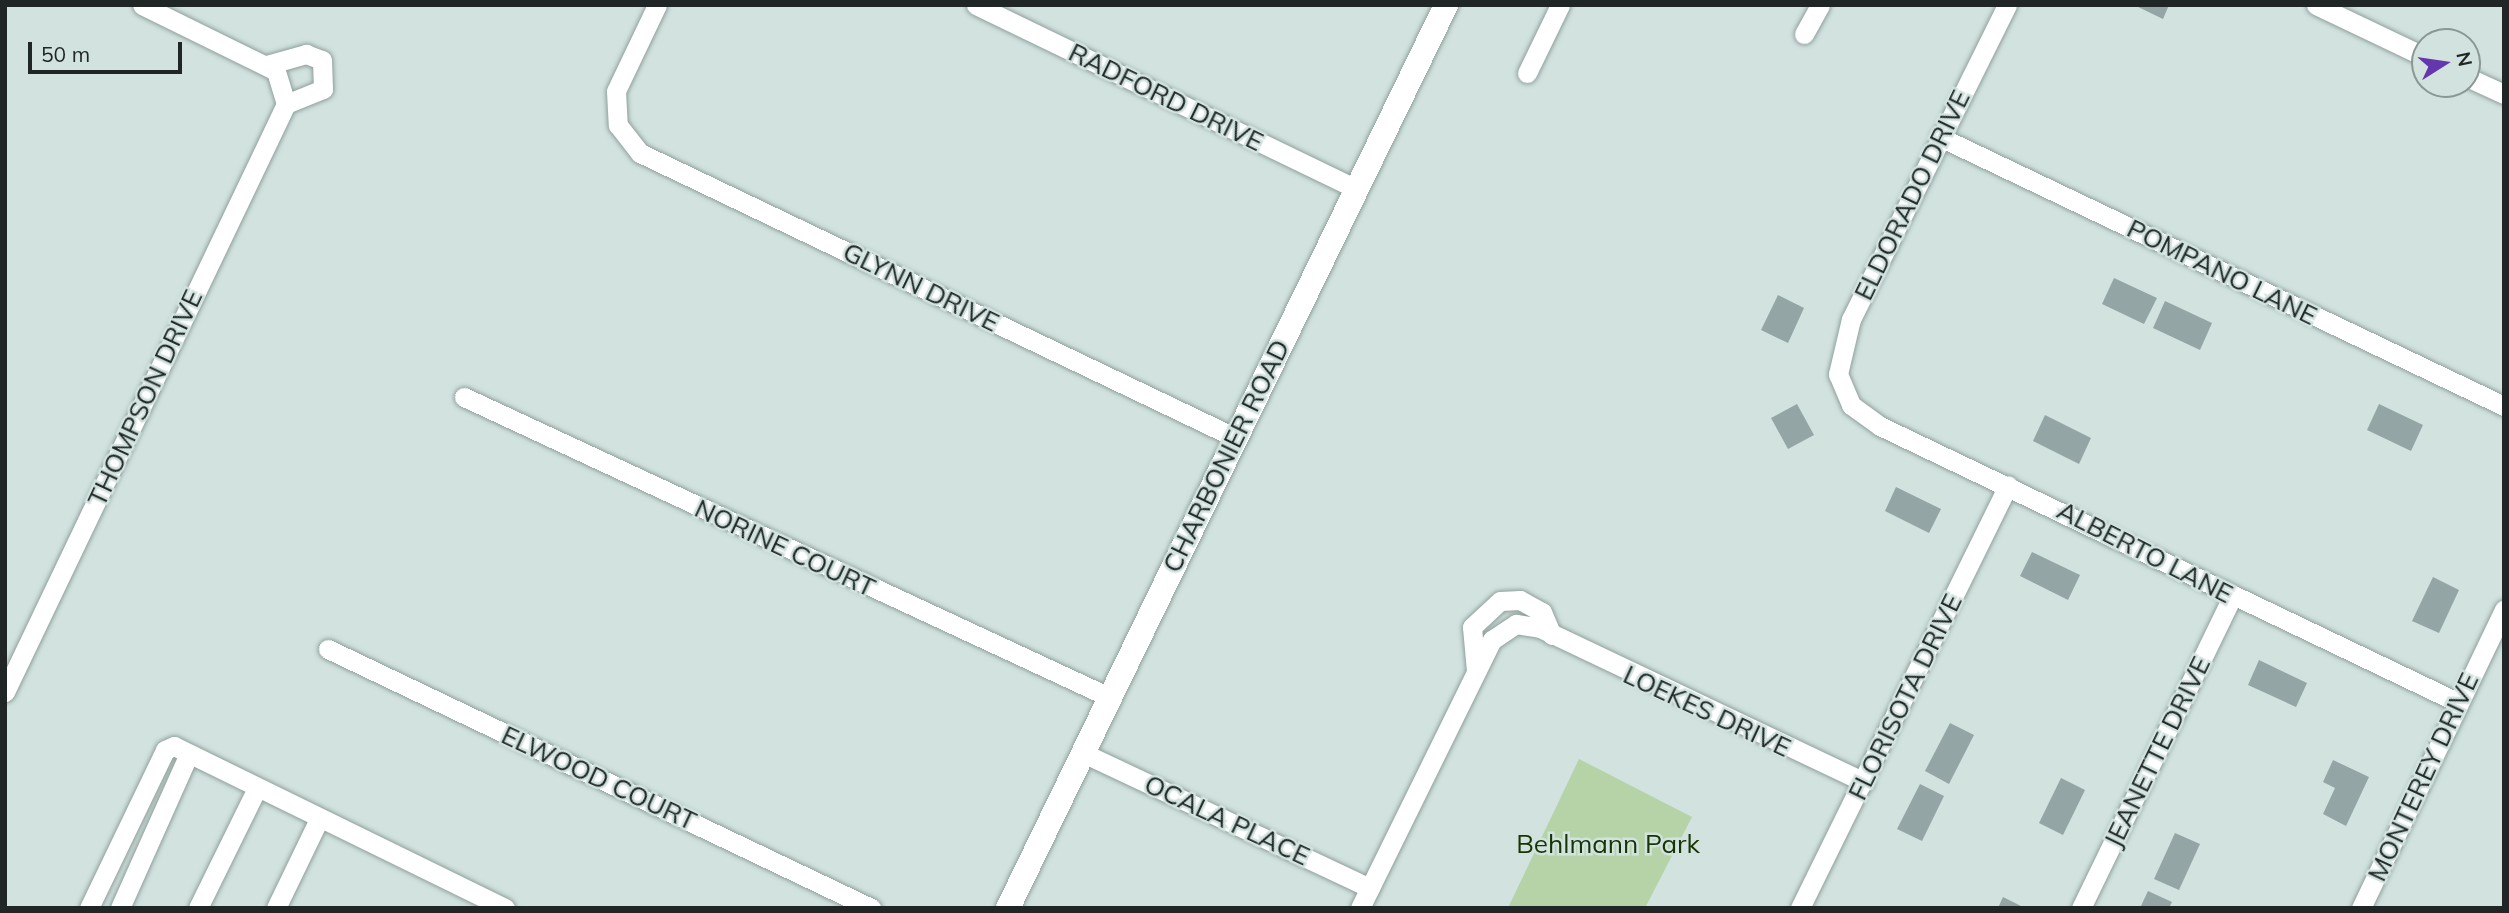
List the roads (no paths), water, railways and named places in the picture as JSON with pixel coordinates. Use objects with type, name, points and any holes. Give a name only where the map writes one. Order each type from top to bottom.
[{"type":"main road","name":"CHARBONIER ROAD","points":[[1008,908],[1083,753],[1107,696],[1446,5]]},
{"type":"street","points":[[142,5],[267,65],[284,83],[286,104],[323,89],[328,74],[322,60],[306,54],[267,65]]},
{"type":"street","name":"GLYNN DRIVE","points":[[657,5],[616,91],[618,125],[640,153],[1234,437]]},
{"type":"street","name":"RADFORD DRIVE","points":[[976,5],[1357,189]]},
{"type":"street","points":[[1527,73],[1560,5]]},
{"type":"street","points":[[1804,34],[1820,5]]},
{"type":"street","name":"ELDORADO DRIVE","points":[[1843,390],[1839,352],[1888,233],[2007,5]]},
{"type":"street","points":[[2316,5],[2411,50]]},
{"type":"street","points":[[2481,83],[2504,94]]},
{"type":"street","name":"THOMPSON DRIVE","points":[[5,692],[286,104]]},
{"type":"street","name":"POMPANO LANE","points":[[1940,137],[2504,406]]},
{"type":"street","name":"ALBERTO LANE","points":[[1843,390],[1851,405],[1880,426],[2457,702]]},
{"type":"street","name":"NORINE COURT","points":[[464,397],[1107,696]]},
{"type":"street","name":"FLORISOTA DRIVE","points":[[1800,908],[2008,485]]},
{"type":"street","name":"JEANETTE DRIVE","points":[[2081,908],[2233,595]]},
{"type":"street","name":"MONTEREY DRIVE","points":[[2361,908],[2457,702],[2504,610]]},
{"type":"street","name":"LOEKES DRIVE","points":[[1360,908],[1476,671],[1503,628],[1528,624],[1864,782]]},
{"type":"street","name":"ELWOOD COURT","points":[[328,649],[871,908]]},
{"type":"street","points":[[89,908],[165,750],[174,746],[505,908]]},
{"type":"street","name":"OCALA PLACE","points":[[1083,753],[1370,888]]},
{"type":"street","points":[[120,908],[190,754]]},
{"type":"street","points":[[198,908],[257,788]]},
{"type":"street","points":[[276,908],[319,819]]},
{"type":"street","points":[[108,869],[131,882]]},
{"type":"park label","name":"Behlmann Park","points":[[1608,844]]}]
